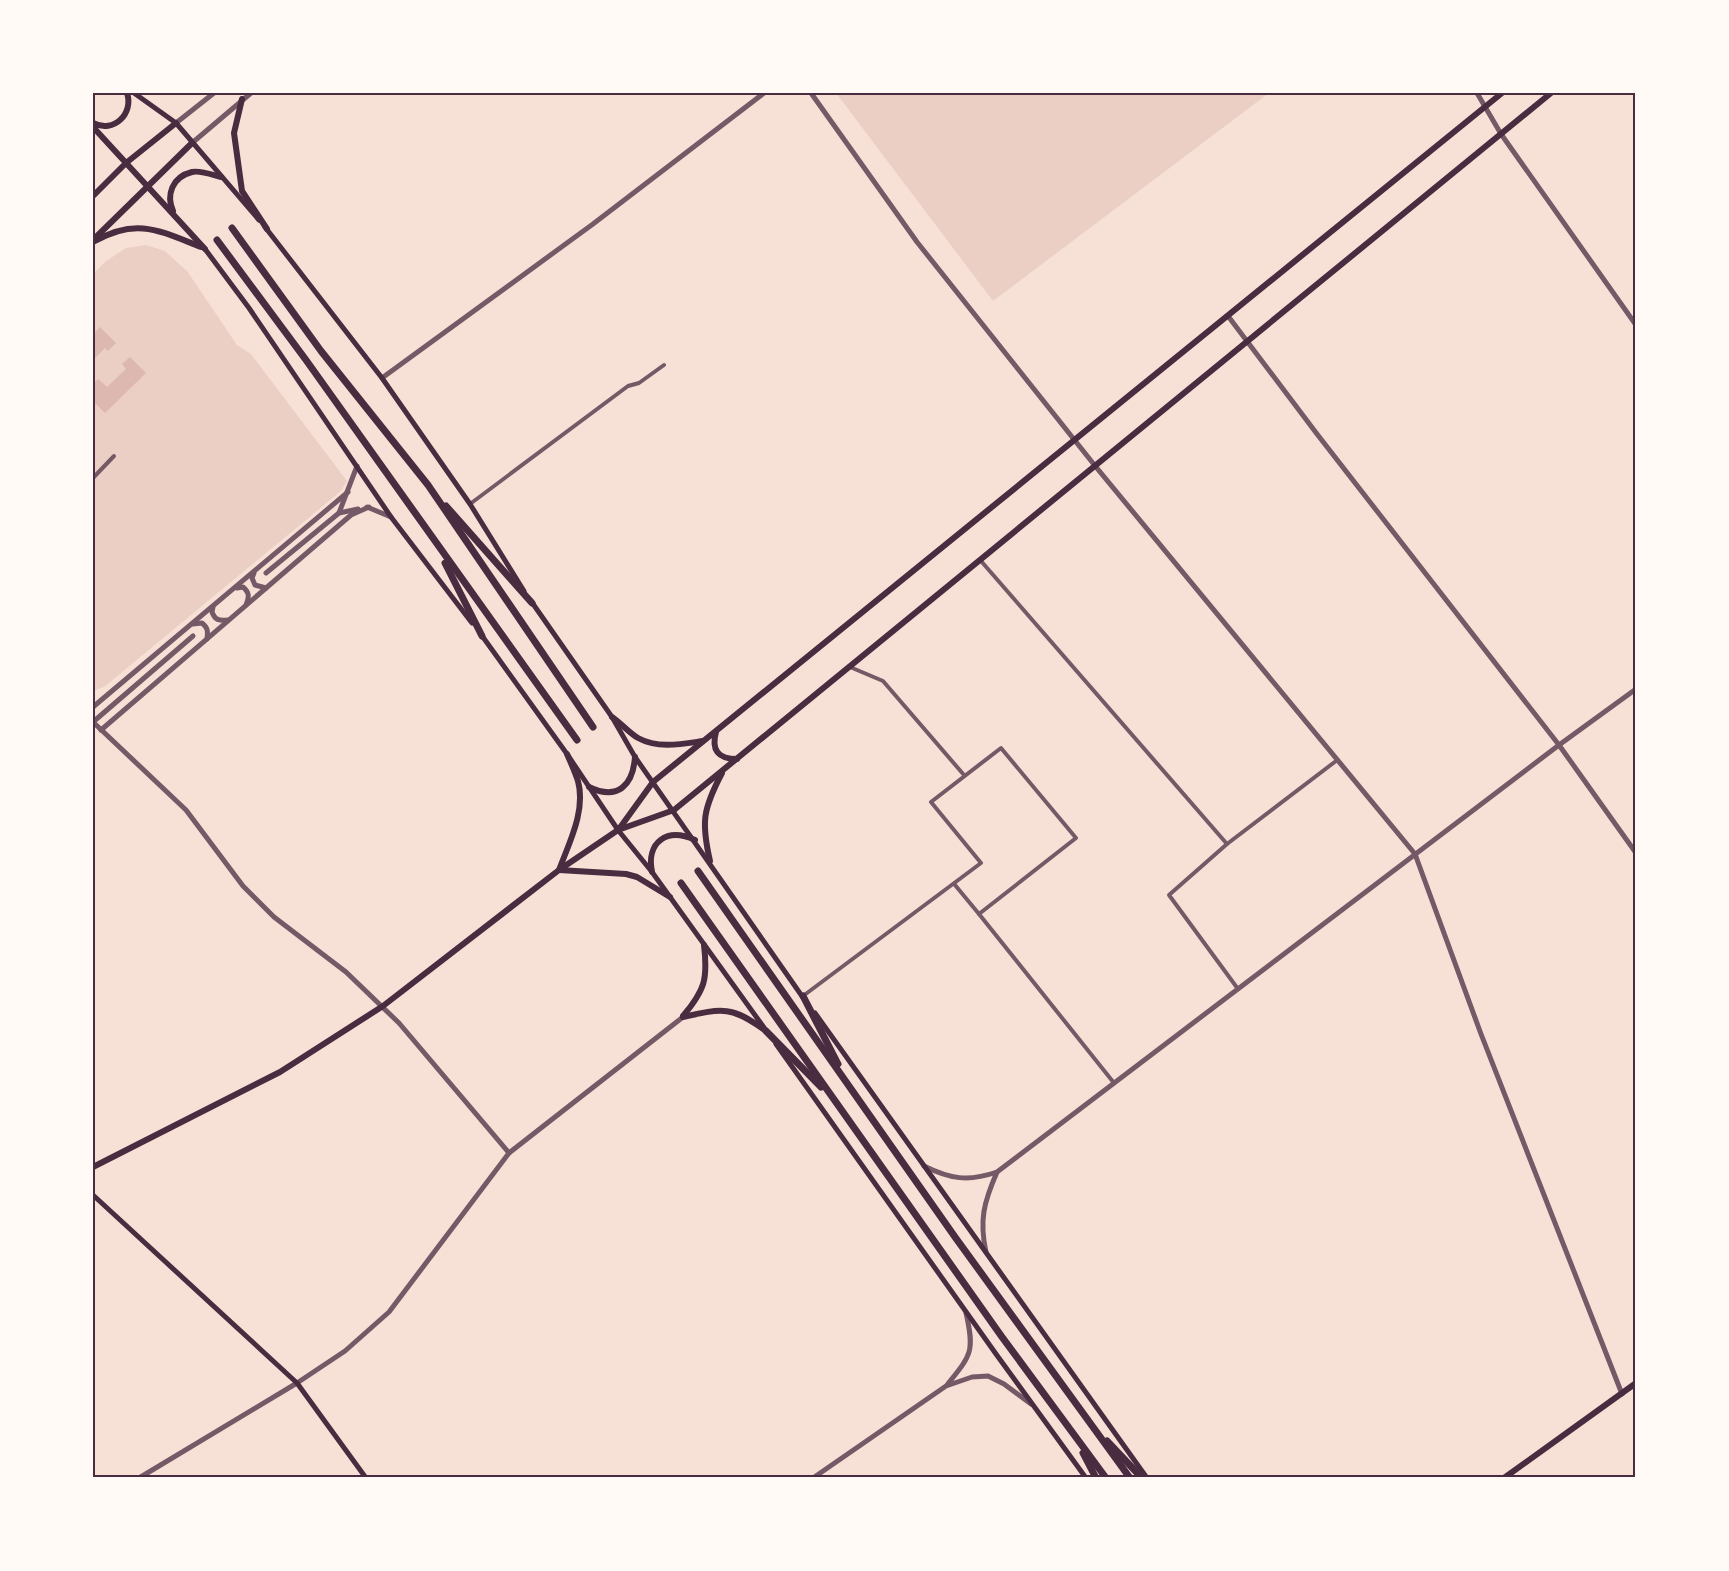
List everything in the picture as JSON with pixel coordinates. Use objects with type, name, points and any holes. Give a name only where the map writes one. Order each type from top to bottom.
[{"type":"highway","points":[[232,228],[321,351],[428,485],[532,603]]},
{"type":"highway","points":[[217,240],[306,360],[577,740]]},
{"type":"highway","points":[[428,485],[593,727]]},
{"type":"highway","points":[[433,540],[482,636]]},
{"type":"highway","points":[[698,871],[1130,1478]]},
{"type":"highway","points":[[681,883],[1106,1478]]},
{"type":"highway","points":[[802,996],[852,1090]]},
{"type":"highway","points":[[766,1031],[835,1101]]},
{"type":"highway","points":[[1088,1420],[1142,1478]]},
{"type":"highway","points":[[1072,1432],[1096,1478]]},
{"type":"main road","points":[[93,125],[109,126],[117,123],[126,114],[130,104],[127,93]]},
{"type":"main road","points":[[134,93],[176,123],[267,230],[382,378],[470,504],[532,603],[612,717],[635,757],[987,1257],[1147,1478]]},
{"type":"main road","points":[[618,830],[653,782],[1502,93]]},
{"type":"main road","points":[[93,1167],[280,1072],[383,1006],[559,870],[618,830],[674,810],[1551,93]]},
{"type":"main road","points":[[242,99],[234,133],[242,191],[267,230]]},
{"type":"main road","points":[[93,196],[126,163],[176,123]]},
{"type":"main road","points":[[93,125],[205,249],[249,308],[392,517],[482,636],[567,754],[618,830],[670,897],[1086,1478]]},
{"type":"main road","points":[[93,241],[192,143]]},
{"type":"main road","points":[[177,218],[169,201],[169,194],[182,177],[192,172],[221,177]]},
{"type":"main road","points":[[93,241],[112,231],[142,226],[205,249]]},
{"type":"main road","points":[[612,717],[638,738],[655,744],[673,745],[704,741]]},
{"type":"main road","points":[[716,732],[713,741],[717,753],[721,757],[737,759]]},
{"type":"main road","points":[[559,870],[577,821],[579,806],[579,783],[567,754]]},
{"type":"main road","points":[[590,787],[607,793],[619,790],[634,771],[635,757]]},
{"type":"main road","points":[[710,861],[704,834],[705,813],[724,769]]},
{"type":"main road","points":[[652,873],[649,859],[657,844],[668,836],[678,834],[695,840]]},
{"type":"main road","points":[[559,870],[626,874],[637,877],[670,897]]},
{"type":"main road","points":[[683,1017],[700,993],[706,976],[704,945]]},
{"type":"main road","points":[[683,1017],[723,1010],[735,1012],[749,1018],[766,1031]]},
{"type":"main road","points":[[93,1195],[297,1383],[366,1478]]},
{"type":"main road","points":[[1504,1478],[1636,1383]]},
{"type":"street","points":[[176,123],[214,93]]},
{"type":"street","points":[[192,143],[250,93]]},
{"type":"street","points":[[382,378],[593,224],[764,93]]},
{"type":"street","points":[[811,93],[917,242],[1096,467],[1415,854],[1481,1034],[1622,1394]]},
{"type":"street","points":[[1477,93],[1502,134],[1636,325]]},
{"type":"street","points":[[1228,316],[1559,745],[1636,853]]},
{"type":"street","points":[[470,504],[628,386],[639,383],[664,365]]},
{"type":"street","points":[[93,478],[114,456]]},
{"type":"street","points":[[266,573],[339,513],[357,466]]},
{"type":"street","points":[[93,707],[348,492]]},
{"type":"street","points":[[339,513],[369,507],[392,517]]},
{"type":"street","points":[[101,730],[351,515],[369,507]]},
{"type":"street","points":[[981,561],[1227,844]]},
{"type":"street","points":[[254,571],[252,578],[255,585],[266,588]]},
{"type":"street","points":[[233,589],[243,587],[248,593],[249,597],[245,606]]},
{"type":"street","points":[[214,605],[212,612],[214,618],[220,621],[228,620]]},
{"type":"street","points":[[191,624],[202,623],[208,630],[207,639]]},
{"type":"street","points":[[193,636],[93,722],[186,810],[243,886],[274,918],[346,972],[383,1006],[509,1153]]},
{"type":"street","points":[[850,667],[883,681],[964,775]]},
{"type":"street","points":[[924,1166],[945,1177],[981,1178],[997,1172],[1636,689]]},
{"type":"street","points":[[802,996],[955,885],[981,863],[931,802],[1001,748],[1076,838],[979,914]]},
{"type":"street","points":[[1239,990],[1169,895],[1227,844],[1336,760]]},
{"type":"street","points":[[955,885],[1114,1083]]},
{"type":"street","points":[[139,1478],[297,1383],[345,1351],[389,1312],[509,1153],[683,1017]]},
{"type":"street","points":[[987,1257],[982,1232],[984,1207],[997,1172]]},
{"type":"street","points":[[946,1386],[962,1366],[970,1351],[972,1339],[966,1313]]},
{"type":"street","points":[[813,1478],[946,1386],[972,1377],[988,1376],[1004,1384],[1034,1406]]},
{"type":"shaded area","points":[[836,93],[1269,93],[993,301]]},
{"type":"shaded area","points":[[146,245],[165,251],[187,271],[237,345],[251,354],[347,481],[341,491],[104,687],[93,691],[93,274],[106,261],[126,248]]},
{"type":"shaded area","points":[[100,327],[116,343],[108,351],[105,348],[93,360],[93,334]]},
{"type":"shaded area","points":[[130,357],[146,373],[105,413],[93,401],[93,384],[98,379],[107,387],[126,369],[122,364]]}]
